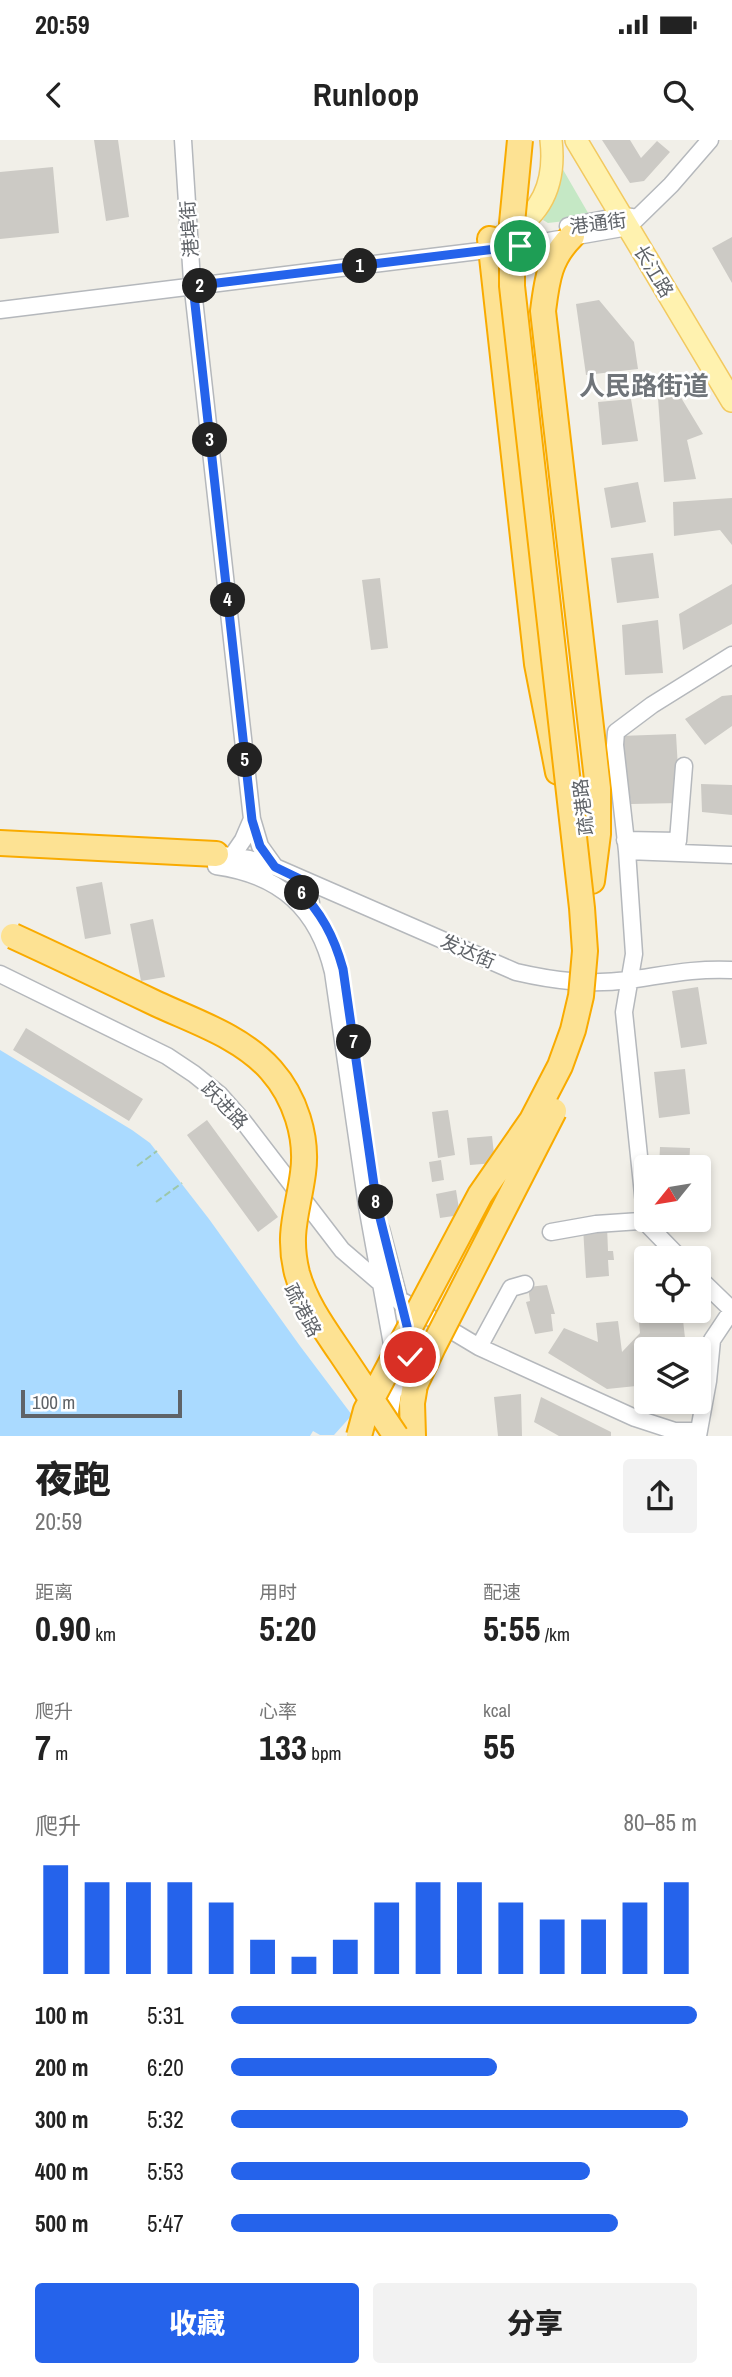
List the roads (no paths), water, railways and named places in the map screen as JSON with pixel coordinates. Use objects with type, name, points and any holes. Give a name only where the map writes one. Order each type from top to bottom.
[{"type":"highway","name":"疏港路","points":[[359,1436],[372,1399],[480,1195],[546,1096],[573,1030],[582,996],[582,908],[512,286],[512,223],[520,140]]},
{"type":"highway","name":"疏港路","points":[[413,1436],[412,1403],[415,1385],[559,1101],[586,1034],[595,998],[597,951],[592,881],[524,286],[526,222],[535,140]]},
{"type":"highway","points":[[572,236],[560,249],[552,265],[543,311],[597,788],[598,834],[592,881]]},
{"type":"highway","points":[[494,242],[510,421],[537,664],[551,744],[574,833]]},
{"type":"highway","points":[[0,843],[222,858]]},
{"type":"highway","points":[[0,856],[222,858]]},
{"type":"highway","name":"疏港路","points":[[5,939],[216,1045],[249,1065],[271,1089],[286,1119],[292,1153],[280,1229],[285,1276],[298,1308],[355,1395],[374,1436]]},
{"type":"highway","points":[[5,939],[223,1034],[257,1056],[281,1083],[297,1115],[304,1153],[304,1171],[292,1231],[302,1289],[317,1318],[396,1436]]},
{"type":"main road","points":[[494,242],[515,230],[542,201],[554,161],[551,140]]},
{"type":"main road","name":"长江路","points":[[576,140],[732,374]]},
{"type":"main road","points":[[591,140],[629,220]]},
{"type":"main road","name":"长江路","points":[[629,220],[732,401]]},
{"type":"street","name":"港埠街","points":[[183,140],[192,281],[252,820],[260,846],[275,867]]},
{"type":"street","points":[[629,220],[671,185],[710,140]]},
{"type":"street","name":"港通街","points":[[494,242],[572,236],[629,220]]},
{"type":"street","name":"港通街","points":[[0,310],[192,281],[494,242],[629,220]]},
{"type":"street","name":"港通街","points":[[0,300],[192,281]]},
{"type":"street","points":[[639,1155],[624,1012],[634,954],[616,732],[652,705],[732,655]]},
{"type":"street","points":[[626,845],[678,841],[684,766]]},
{"type":"street","points":[[252,820],[243,840],[222,858],[272,882],[297,888],[325,920],[343,969],[377,1206],[407,1326],[410,1357],[401,1409],[402,1436]]},
{"type":"street","points":[[626,845],[732,855]]},
{"type":"street","name":"发达街","points":[[222,858],[275,867],[297,888],[516,972],[553,981],[629,980],[682,970],[732,970]]},
{"type":"street","points":[[297,888],[328,951],[333,972],[367,1206],[395,1360],[388,1436]]},
{"type":"street","name":"跃进路","points":[[0,974],[167,1056],[194,1074],[220,1096],[243,1121],[342,1250],[399,1299],[479,1347],[635,1418],[675,1430],[697,1433]]},
{"type":"street","points":[[551,1232],[596,1224],[634,1221]]},
{"type":"street","points":[[655,1232],[668,1246]]},
{"type":"street","points":[[479,1347],[511,1288],[525,1284]]},
{"type":"street","points":[[697,1433],[708,1381],[712,1340],[732,1310],[711,1290]]},
{"type":"water","points":[[0,1050],[150,1143],[352,1415],[334,1435],[320,1435],[313,1431],[310,1436],[0,1436]]},
{"type":"district","name":"人民路街道","points":[[644,385]]}]
